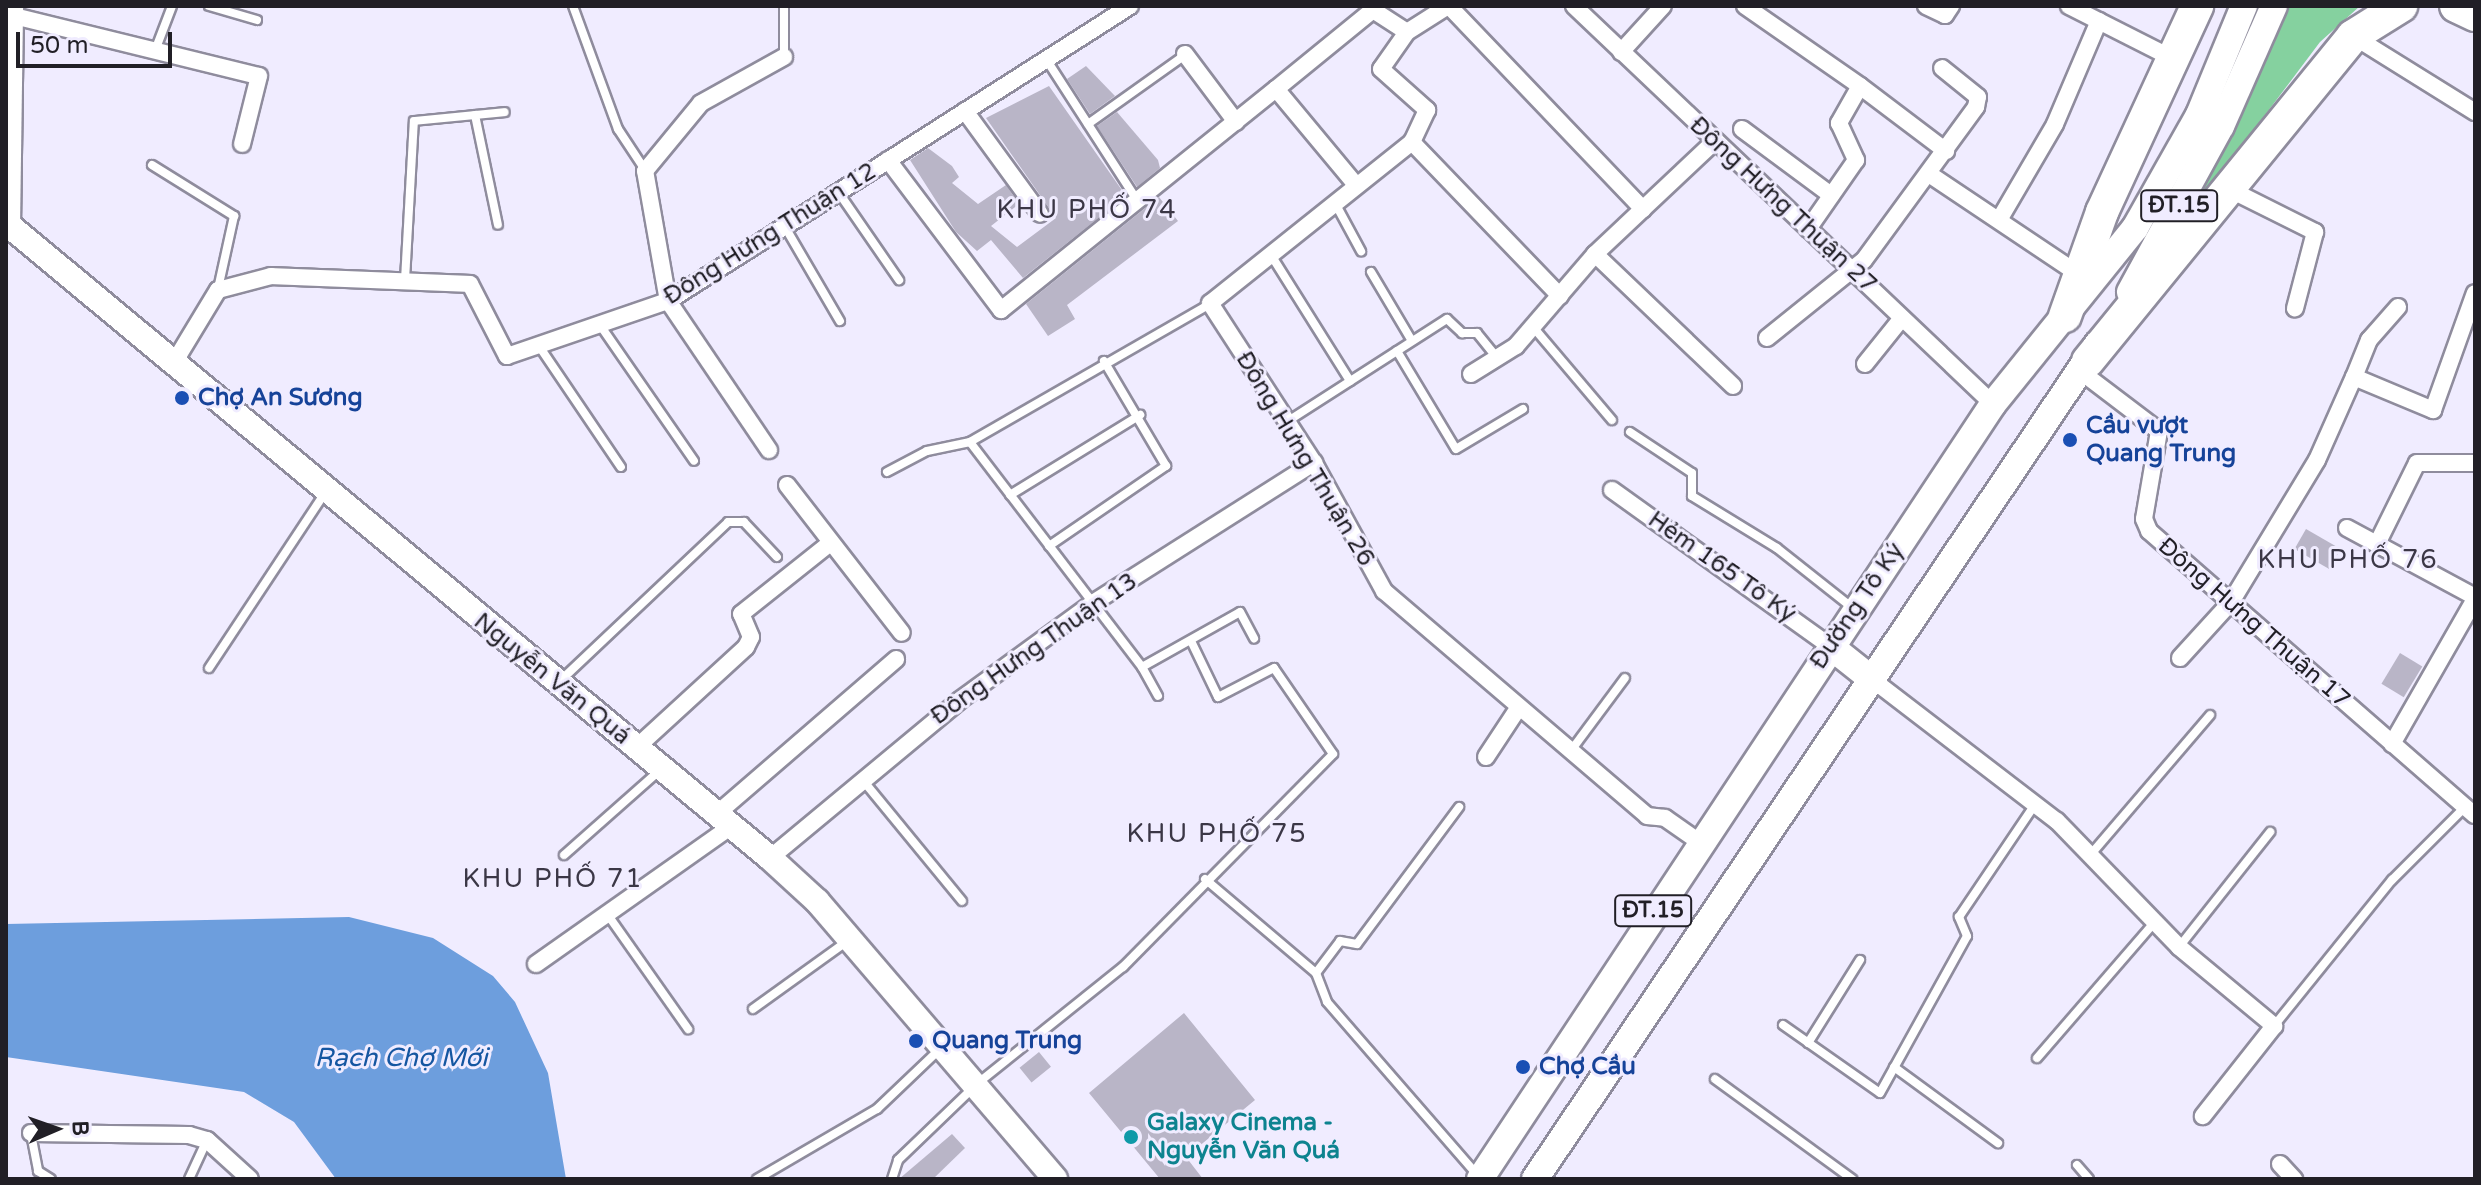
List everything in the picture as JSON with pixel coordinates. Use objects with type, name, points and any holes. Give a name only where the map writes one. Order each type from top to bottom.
[{"type":"highway","points":[[2065,316],[2197,6]]},
{"type":"highway","points":[[2084,366],[2233,191],[2353,36],[2401,6]]},
{"type":"highway","points":[[2456,6],[2475,15]]},
{"type":"main road","points":[[2244,6],[2245,40]]},
{"type":"main road","points":[[2245,40],[2274,6]]},
{"type":"main road","name":"Đường Tô Ký","points":[[1480,1179],[1698,841],[1993,404],[2135,228],[2245,40]]},
{"type":"main road","name":"Đường Tô Ký","points":[[1535,1179],[1869,677],[2084,366],[2161,241],[2245,40]]},
{"type":"main road","name":"Nguyễn Văn Quá","points":[[9,225],[175,361],[324,494],[770,858],[850,939],[942,1047],[978,1083],[1055,1179]]},
{"type":"main road","points":[[1830,646],[1869,677]]},
{"type":"street","name":"Đông Hưng Thuận 12","points":[[218,290],[271,276],[470,284],[507,356],[668,301],[1130,6]]},
{"type":"street","points":[[1210,303],[1412,142],[1427,110],[1381,69],[1407,32],[1449,6],[1643,209]]},
{"type":"street","name":"Đông Hưng Thuận 27","points":[[1574,6],[1993,404]]},
{"type":"street","points":[[1621,52],[1663,6]]},
{"type":"street","points":[[1745,6],[1860,86],[1946,151]]},
{"type":"street","points":[[1926,6],[1945,15],[1951,6]]},
{"type":"street","points":[[2069,6],[2174,59]]},
{"type":"street","points":[[888,160],[996,310],[1139,202],[1373,10],[1407,32]]},
{"type":"street","points":[[9,225],[12,12],[259,76],[242,144]]},
{"type":"street","points":[[1999,220],[2055,124],[2099,21]]},
{"type":"street","points":[[2353,36],[2475,112]]},
{"type":"street","points":[[1185,54],[1236,122]]},
{"type":"street","points":[[769,450],[668,301],[645,171],[701,103],[784,57]]},
{"type":"street","points":[[1767,338],[1851,270],[1946,151],[1978,99],[1942,68]]},
{"type":"street","points":[[1808,229],[1856,160],[1839,123],[1860,86]]},
{"type":"street","points":[[1276,89],[1356,185]]},
{"type":"street","points":[[965,111],[1040,214]]},
{"type":"street","points":[[1742,129],[1831,195]]},
{"type":"street","points":[[1471,374],[1497,358],[1533,327],[1595,254],[1715,141]]},
{"type":"street","points":[[1412,142],[1560,296]]},
{"type":"street","points":[[1929,174],[2080,275]]},
{"type":"street","points":[[2233,191],[2315,232],[2295,308]]},
{"type":"street","points":[[1595,254],[1733,386]]},
{"type":"street","points":[[175,361],[218,290]]},
{"type":"street","points":[[2354,377],[2433,410],[2475,293]]},
{"type":"street","name":"Đông Hưng Thuận 26","points":[[1210,303],[1314,463],[1384,591],[1517,710],[1647,816],[1665,818],[1698,841]]},
{"type":"street","points":[[2180,658],[2231,602],[2317,460],[2369,340],[2398,307]]},
{"type":"street","points":[[1865,364],[1902,318]]},
{"type":"street","name":"Đông Hưng Thuận 17","points":[[2084,366],[2159,431],[2144,519],[2149,531],[2471,811]]},
{"type":"street","name":"Đông Hưng Thuận 13","points":[[770,858],[861,778],[1093,603],[1314,463]]},
{"type":"street","points":[[2377,544],[2417,463],[2475,463]]},
{"type":"street","points":[[787,485],[829,544],[902,633]]},
{"type":"street","name":"Hẻm 165 Tô Ký","points":[[1612,490],[1830,646]]},
{"type":"street","points":[[2347,528],[2475,598],[2392,744]]},
{"type":"street","points":[[637,747],[746,647],[744,610],[829,544]]},
{"type":"street","points":[[536,964],[610,918],[726,819],[896,659]]},
{"type":"street","points":[[1869,677],[2091,854],[2179,947],[2274,1026],[2203,1116]]},
{"type":"street","points":[[1486,757],[1517,710]]},
{"type":"street","points":[[31,1133],[207,1140],[250,1179]]},
{"type":"street","points":[[2280,1164],[2294,1179]]},
{"type":"lane","points":[[156,48],[172,6]]},
{"type":"lane","points":[[209,6],[257,20]]},
{"type":"lane","points":[[573,6],[618,129],[645,171]]},
{"type":"lane","points":[[784,6],[784,57]]},
{"type":"lane","points":[[1088,124],[1185,54]]},
{"type":"lane","points":[[1046,59],[1139,202]]},
{"type":"lane","points":[[405,280],[414,121],[505,112]]},
{"type":"lane","points":[[475,115],[498,225]]},
{"type":"lane","points":[[152,165],[234,216],[218,290]]},
{"type":"lane","points":[[839,192],[899,280]]},
{"type":"lane","points":[[1334,202],[1361,251]]},
{"type":"lane","points":[[785,226],[840,321]]},
{"type":"lane","points":[[1270,255],[1350,381]]},
{"type":"lane","points":[[1371,272],[1412,341]]},
{"type":"lane","points":[[887,472],[927,451],[970,442],[1104,361],[1210,303]]},
{"type":"lane","points":[[1287,422],[1447,319],[1462,333],[1477,333],[1497,358]]},
{"type":"lane","points":[[600,324],[694,461]]},
{"type":"lane","points":[[1533,327],[1612,420]]},
{"type":"lane","points":[[539,345],[621,467]]},
{"type":"lane","points":[[1397,351],[1456,449],[1523,409]]},
{"type":"lane","points":[[1049,546],[1163,475],[1165,458],[1104,361]]},
{"type":"lane","points":[[1010,495],[1140,415]]},
{"type":"lane","points":[[1630,432],[1692,473],[1692,496],[1777,548],[1855,609]]},
{"type":"lane","points":[[970,442],[1142,667],[1158,696]]},
{"type":"lane","points":[[209,668],[324,494]]},
{"type":"lane","points":[[557,684],[728,522],[744,522],[777,557]]},
{"type":"lane","points":[[1142,667],[1240,612],[1254,638]]},
{"type":"lane","points":[[892,1179],[898,1160],[978,1083],[1123,967],[1205,879],[1333,754],[1274,668],[1218,697],[1191,641]]},
{"type":"lane","points":[[1570,753],[1625,678]]},
{"type":"lane","points":[[2091,854],[2210,715]]},
{"type":"lane","points":[[564,855],[663,768]]},
{"type":"lane","points":[[861,778],[962,901]]},
{"type":"lane","points":[[1783,1025],[1880,1093],[1967,936],[1959,917],[2034,806]]},
{"type":"lane","points":[[1316,973],[1340,941],[1357,944],[1459,807]]},
{"type":"lane","points":[[2274,1026],[2392,880],[2471,811]]},
{"type":"lane","points":[[2179,947],[2270,832]]},
{"type":"lane","points":[[1205,879],[1316,973],[1327,1002],[1480,1179]]},
{"type":"lane","points":[[610,918],[688,1029]]},
{"type":"lane","points":[[2037,1058],[2155,922]]},
{"type":"lane","points":[[753,1009],[850,939]]},
{"type":"lane","points":[[1808,1043],[1860,960]]},
{"type":"lane","points":[[757,1179],[877,1109],[942,1047]]},
{"type":"lane","points":[[1894,1067],[1998,1143]]},
{"type":"lane","points":[[1715,1079],[1852,1179]]},
{"type":"lane","points":[[31,1133],[38,1171],[51,1179]]},
{"type":"lane","points":[[189,1179],[207,1140]]},
{"type":"lane","points":[[2077,1165],[2089,1179]]},
{"type":"green space","points":[[2282,6],[2360,6],[2320,42],[2192,212],[2185,205]]},
{"type":"water","name":"Rạch Chợ Mới","points":[[349,917],[433,938],[493,976],[515,1002],[548,1073],[566,1179],[336,1179],[294,1122],[244,1092],[6,1057],[6,924]]},
{"type":"building","points":[[1086,66],[1115,96],[1090,114],[1067,79]]},
{"type":"building","points":[[1049,86],[1126,196],[1023,278],[991,240],[977,251],[956,232],[910,160],[928,148],[952,166],[959,177],[952,183],[978,204],[1006,185],[1019,204],[991,226],[1017,247],[1056,218],[986,118]]},
{"type":"building","points":[[1117,112],[1158,160],[1160,168],[1137,187],[1097,126]]},
{"type":"building","points":[[1159,197],[1178,221],[1067,305],[1075,319],[1048,336],[1026,304]]},
{"type":"building","points":[[2306,529],[2341,549],[2329,569],[2294,549]]},
{"type":"building","points":[[2400,653],[2422,666],[2404,697],[2381,684]]},
{"type":"building","points":[[1184,1013],[1255,1100],[1186,1157],[1203,1179],[1160,1179],[1089,1093]]},
{"type":"building","points":[[1039,1052],[1051,1067],[1032,1082],[1020,1068]]},
{"type":"building","points":[[952,1134],[965,1148],[933,1179],[899,1179]]},
{"type":"place","name":"Chợ An Sương","points":[[182,398]]},
{"type":"place","name":"Cầu vượt Quang Trung","points":[[2070,440]]},
{"type":"place","name":"Quang Trung","points":[[916,1041]]},
{"type":"place","name":"Chợ Cầu","points":[[1523,1067]]},
{"type":"place","name":"Galaxy Cinema - Nguyễn Văn Quá","points":[[1131,1137]]},
{"type":"district","name":"KHU PHỐ 74","points":[[1087,210]]},
{"type":"district","name":"KHU PHỐ 76","points":[[2348,560]]},
{"type":"district","name":"KHU PHỐ 75","points":[[1217,834]]},
{"type":"district","name":"KHU PHỐ 71","points":[[553,879]]}]
